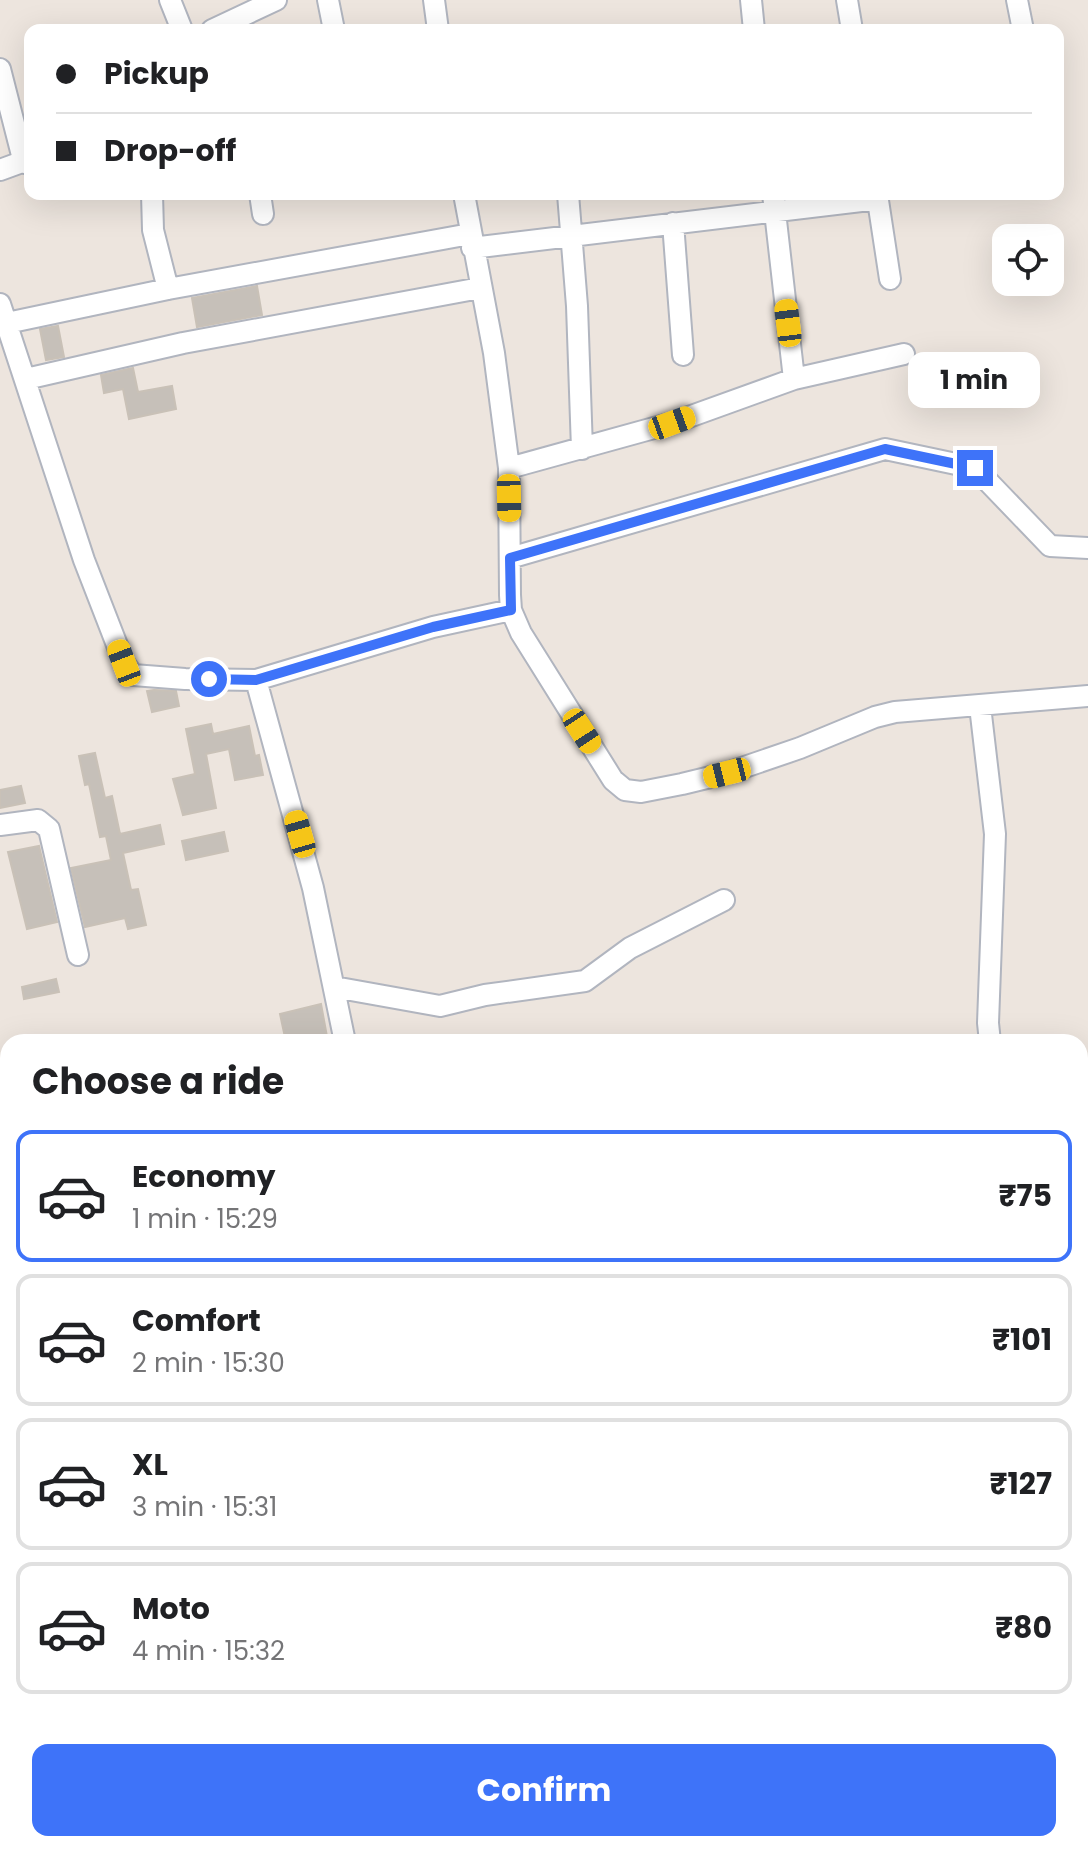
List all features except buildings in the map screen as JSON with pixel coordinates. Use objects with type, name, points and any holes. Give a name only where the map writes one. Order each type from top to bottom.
[{"type":"street","points":[[170,0],[180,24]]},
{"type":"street","points":[[228,24],[276,0]]},
{"type":"street","points":[[328,0],[333,24]]},
{"type":"street","points":[[434,0],[437,24]]},
{"type":"street","points":[[751,0],[753,24]]},
{"type":"street","points":[[847,0],[851,24]]},
{"type":"street","points":[[1017,0],[1022,24]]},
{"type":"street","points":[[0,69],[24,151]]},
{"type":"street","points":[[0,170],[24,162]]},
{"type":"street","points":[[152,200],[153,230],[168,289]]},
{"type":"street","points":[[465,200],[494,353],[509,468],[511,610],[529,647],[613,780],[625,790],[641,792],[727,773],[895,712],[1088,696]]},
{"type":"street","points":[[569,200],[582,449]]},
{"type":"street","points":[[511,610],[433,627],[256,680],[133,675],[124,663],[84,560],[4,314],[471,241],[572,236],[673,223],[774,203],[819,200]]},
{"type":"street","points":[[879,200],[890,279]]},
{"type":"street","points":[[774,203],[794,379]]},
{"type":"street","points":[[673,223],[683,355]]},
{"type":"street","points":[[26,379],[183,343],[480,288]]},
{"type":"street","points":[[509,468],[672,423],[794,379],[904,354]]},
{"type":"street","points":[[510,558],[885,449],[975,468],[1050,546],[1088,548]]},
{"type":"street","points":[[256,680],[303,848],[343,1034]]},
{"type":"street","points":[[980,706],[995,834],[989,1034]]},
{"type":"street","points":[[0,825],[38,820],[49,829],[78,955]]},
{"type":"street","points":[[334,987],[440,1006],[485,995],[585,981],[630,948],[724,900]]},
{"type":"route","points":[[209,679],[256,680],[433,627],[511,610],[510,558],[885,449],[975,468]]}]
